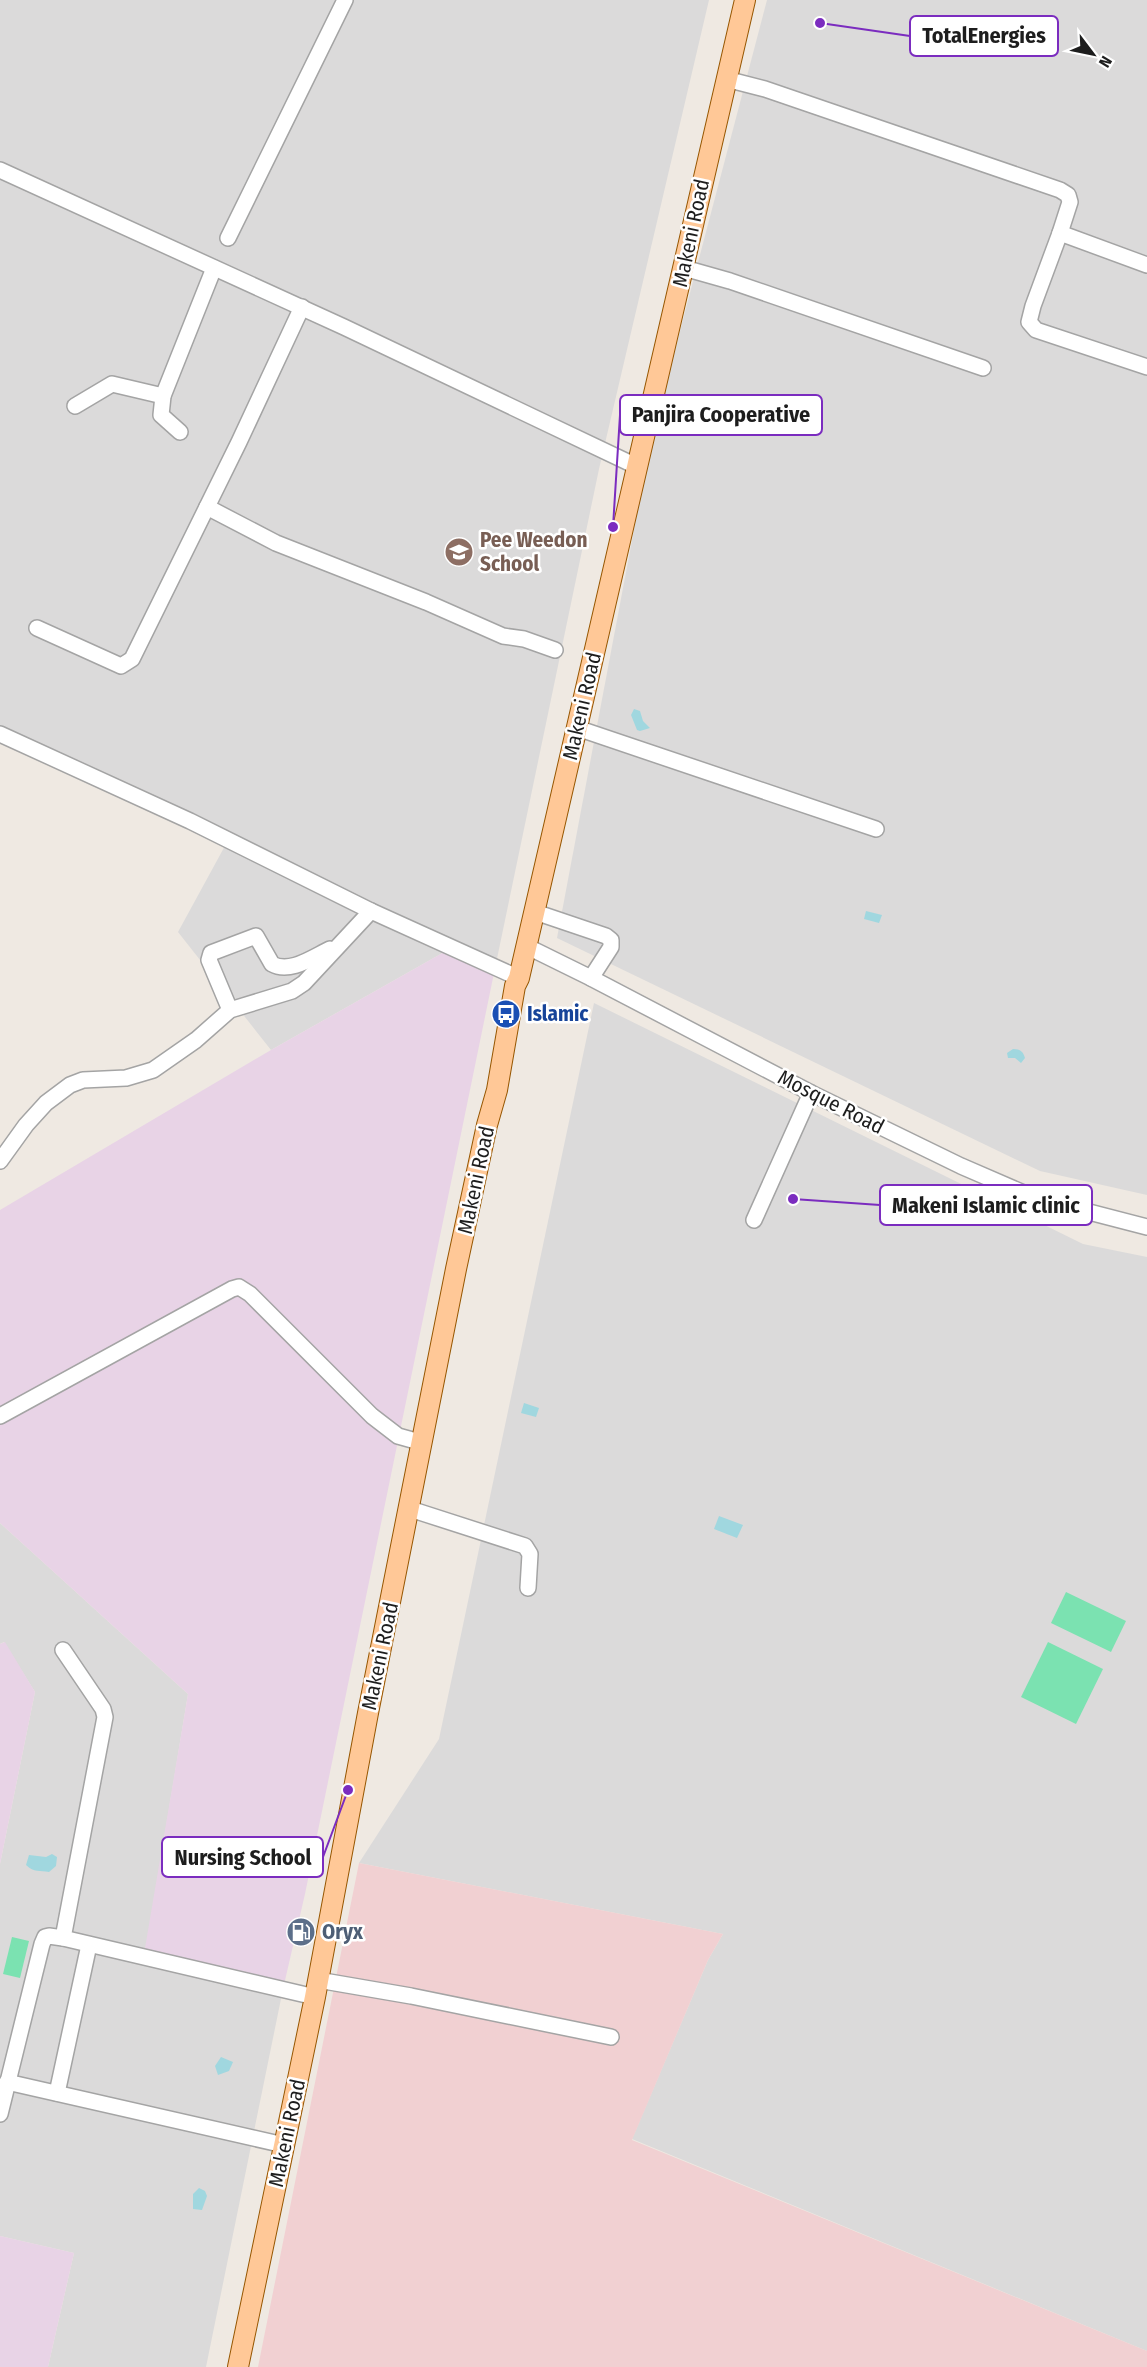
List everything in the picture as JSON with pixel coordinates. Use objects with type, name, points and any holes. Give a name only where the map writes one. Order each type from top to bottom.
[{"type":"main road","name":"Makeni Road","points":[[238,2367],[316,1989],[456,1269],[487,1125],[497,1090],[515,986],[535,912],[745,0]]},
{"type":"street","points":[[228,238],[345,0]]},
{"type":"street","points":[[726,79],[765,89],[1060,190],[1068,195],[1070,202],[1029,322],[1036,330],[1147,367]]},
{"type":"street","points":[[0,170],[302,308],[638,467]]},
{"type":"street","points":[[1060,233],[1147,265]]},
{"type":"street","points":[[180,432],[161,415],[164,396],[214,268]]},
{"type":"street","points":[[684,268],[983,368]]},
{"type":"street","points":[[37,628],[121,666],[132,659],[302,308]]},
{"type":"street","points":[[75,406],[80,405],[108,384],[164,396]]},
{"type":"street","points":[[207,507],[276,543],[426,602],[503,636],[524,639],[555,650]]},
{"type":"street","points":[[577,728],[876,829]]},
{"type":"street","points":[[0,734],[190,821],[371,911],[519,978]]},
{"type":"street","points":[[0,1161],[26,1125],[57,1093],[83,1080],[126,1078],[153,1070],[196,1040],[230,1010],[292,991],[304,983],[371,911]]},
{"type":"street","points":[[535,912],[606,936],[611,940],[610,947],[591,978]]},
{"type":"street","points":[[230,1010],[209,960],[211,953],[256,936],[272,964],[281,967],[293,966],[339,945]]},
{"type":"street","name":"Mosque Road","points":[[526,946],[811,1093],[961,1166],[1035,1198],[1147,1227]]},
{"type":"street","points":[[754,1220],[811,1093]]},
{"type":"street","points":[[0,1416],[239,1287],[250,1294],[372,1416],[398,1436],[423,1443]]},
{"type":"street","points":[[410,1509],[525,1546],[530,1554],[528,1588]]},
{"type":"street","points":[[63,1650],[103,1709],[105,1718],[63,1938]]},
{"type":"street","points":[[0,2114],[42,1944],[49,1936],[316,1989],[401,1994],[611,2037]]},
{"type":"street","points":[[57,2093],[89,1945]]},
{"type":"street","points":[[7,2082],[284,2145]]},
{"type":"shaded area","points":[[0,0],[709,0],[599,469],[494,973],[446,951],[271,1050],[178,932],[226,844],[0,733]]},
{"type":"shaded area","points":[[767,0],[1147,0],[1147,1195],[1040,1171],[557,938],[650,445]]},
{"type":"shaded area","points":[[446,951],[494,973],[305,1894],[283,1989],[144,1954],[188,1694],[0,1523],[0,1210],[271,1050]]},
{"type":"shaded area","points":[[594,1003],[1083,1244],[1147,1257],[1147,2351],[632,2139],[708,1960],[723,1934],[359,1863],[439,1739]]},
{"type":"shaded area","points":[[0,1523],[188,1694],[145,1954],[283,1989],[206,2367],[48,2367],[74,2253],[0,2236],[0,1864],[35,1692],[4,1642],[0,1644]]},
{"type":"shaded area","points":[[5,1642],[35,1692],[0,1864],[0,1644]]},
{"type":"shaded area","points":[[359,1863],[723,1934],[708,1960],[632,2140],[1147,2351],[1147,2367],[258,2367]]},
{"type":"shaded area","points":[[0,2236],[74,2253],[48,2367],[0,2367]]},
{"type":"green space","points":[[1066,1592],[1126,1621],[1111,1652],[1051,1623]]},
{"type":"green space","points":[[1048,1642],[1103,1669],[1076,1724],[1021,1697]]},
{"type":"green space","points":[[12,1937],[29,1941],[20,1978],[3,1974]]},
{"type":"water","points":[[634,709],[640,711],[643,721],[650,728],[637,730],[631,715]]},
{"type":"water","points":[[866,911],[882,915],[879,923],[864,919]]},
{"type":"water","points":[[1013,1049],[1023,1054],[1025,1058],[1021,1063],[1015,1058],[1008,1058],[1007,1053]]},
{"type":"water","points":[[524,1403],[539,1408],[536,1417],[521,1413]]},
{"type":"water","points":[[719,1516],[743,1525],[737,1538],[714,1529]]},
{"type":"water","points":[[52,1854],[57,1857],[56,1866],[49,1872],[34,1870],[26,1865],[29,1855],[46,1857]]},
{"type":"water","points":[[221,2057],[233,2062],[229,2071],[218,2075],[215,2066]]},
{"type":"water","points":[[199,2188],[205,2191],[207,2196],[202,2210],[193,2209],[193,2194]]},
{"type":"place","name":"TotalEnergies","points":[[820,23]]},
{"type":"place","name":"Panjira Cooperative","points":[[613,527]]},
{"type":"place","name":"Pee Weedon School","points":[[459,552]]},
{"type":"place","name":"Islamic","points":[[506,1014]]},
{"type":"place","name":"Makeni Islamic clinic","points":[[793,1199]]},
{"type":"place","name":"Nursing School","points":[[348,1790]]},
{"type":"place","name":"Oryx","points":[[301,1932]]}]
